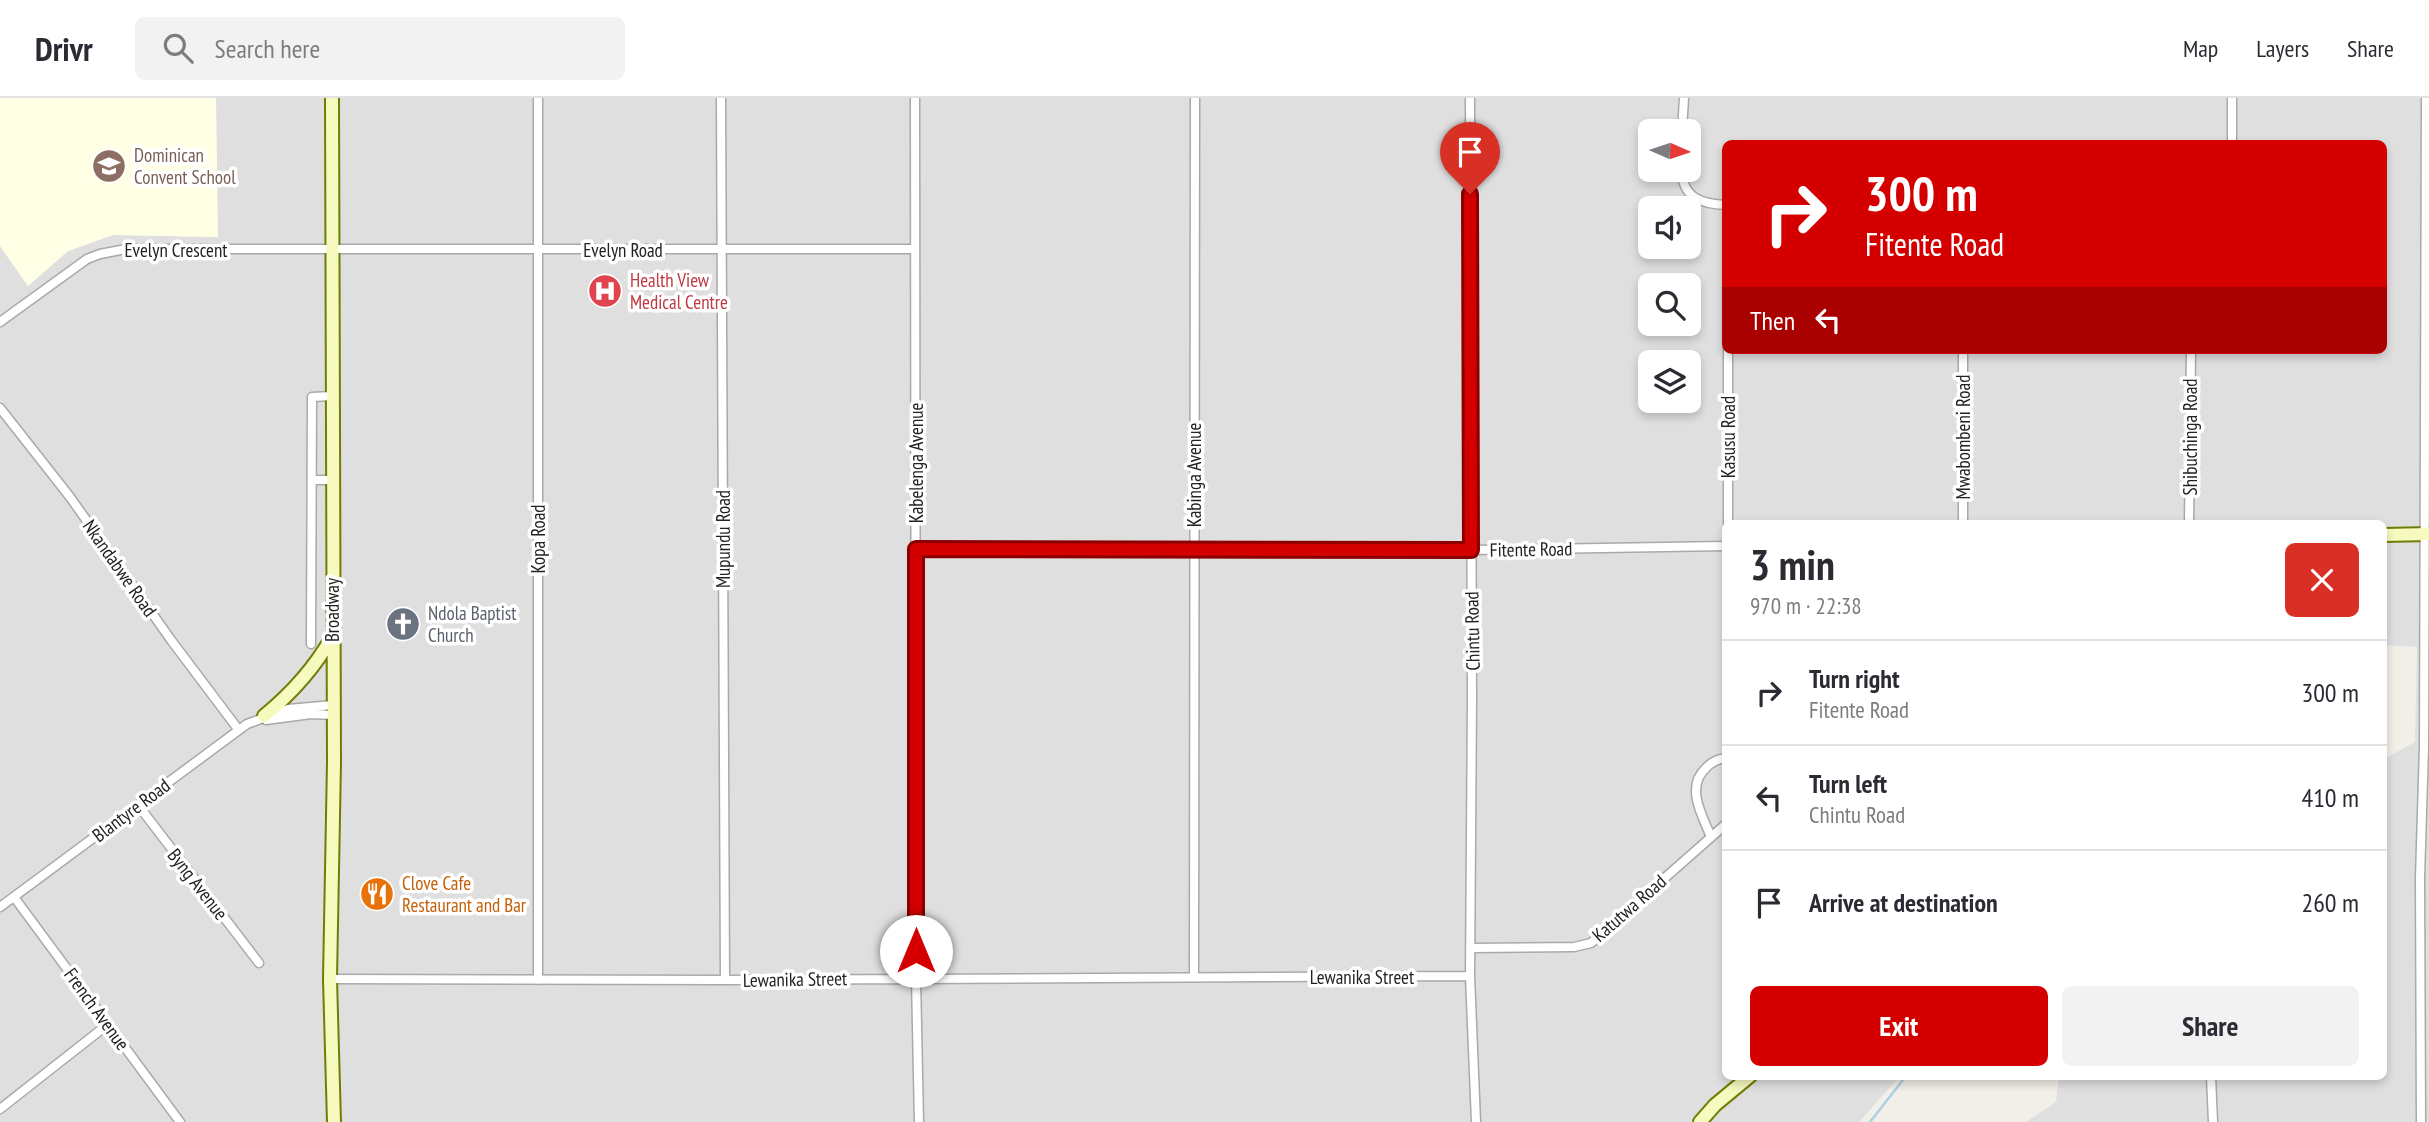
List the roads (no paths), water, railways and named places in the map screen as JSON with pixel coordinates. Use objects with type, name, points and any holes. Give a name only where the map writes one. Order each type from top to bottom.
[{"type":"main road","name":"Broadway","points":[[332,98],[333,710],[330,979],[334,1122]]},
{"type":"main road","points":[[2387,535],[2427,534]]},
{"type":"main road","points":[[260,718],[296,688],[310,672],[332,636]]},
{"type":"main road","points":[[1700,1122],[1744,1080]]},
{"type":"street","name":"Kopa Road","points":[[538,98],[538,980]]},
{"type":"street","name":"Mupundu Road","points":[[721,98],[725,980]]},
{"type":"street","name":"Kabelenga Avenue","points":[[915,98],[916,978],[919,1122]]},
{"type":"street","name":"Kabinga Avenue","points":[[1194,977],[1195,98]]},
{"type":"street","name":"Chintu Road","points":[[1470,98],[1470,976],[1476,1122]]},
{"type":"street","points":[[1683,119],[1684,98]]},
{"type":"street","points":[[2232,98],[2232,140]]},
{"type":"street","points":[[2421,1122],[2420,878],[2427,534],[2426,98]]},
{"type":"street","points":[[1685,182],[1688,191],[1698,201],[1722,205]]},
{"type":"street","name":"Evelyn Road","points":[[332,249],[915,249]]},
{"type":"street","name":"Evelyn Crescent","points":[[0,322],[88,259],[113,250],[332,249]]},
{"type":"street","name":"Kasusu Road","points":[[1728,354],[1728,520]]},
{"type":"street","name":"Mwabombeni Road","points":[[1963,354],[1963,520]]},
{"type":"street","name":"Shibuchinga Road","points":[[2189,520],[2191,354]]},
{"type":"street","points":[[311,644],[312,397],[332,396]]},
{"type":"street","name":"Nkandabwe Road","points":[[0,408],[70,496],[171,640],[238,729]]},
{"type":"street","points":[[312,480],[332,480]]},
{"type":"street","name":"Fitente Road","points":[[916,549],[1194,551],[1722,547]]},
{"type":"street","name":"Blantyre Road","points":[[0,907],[238,729],[260,718],[333,710]]},
{"type":"street","points":[[1711,837],[1698,804],[1695,786],[1698,776],[1707,766],[1722,758]]},
{"type":"street","name":"Byng Avenue","points":[[138,805],[259,963]]},
{"type":"street","name":"Katutwa Road","points":[[1471,948],[1574,947],[1591,943],[1722,827]]},
{"type":"street","name":"French Avenue","points":[[13,897],[180,1122]]},
{"type":"street","name":"Lewanika Street","points":[[330,979],[1470,976]]},
{"type":"street","points":[[0,1109],[107,1025]]},
{"type":"street","points":[[2211,1080],[2213,1122]]},
{"type":"waterway","points":[[1870,1122],[1903,1080]]},
{"type":"place","name":"Dominican Convent School","points":[[109,166]]},
{"type":"place","name":"Health View Medical Centre","points":[[605,291]]},
{"type":"place","name":"Ndola Baptist Church","points":[[403,624]]},
{"type":"place","name":"Clove Cafe Restaurant and Bar","points":[[377,894]]}]
